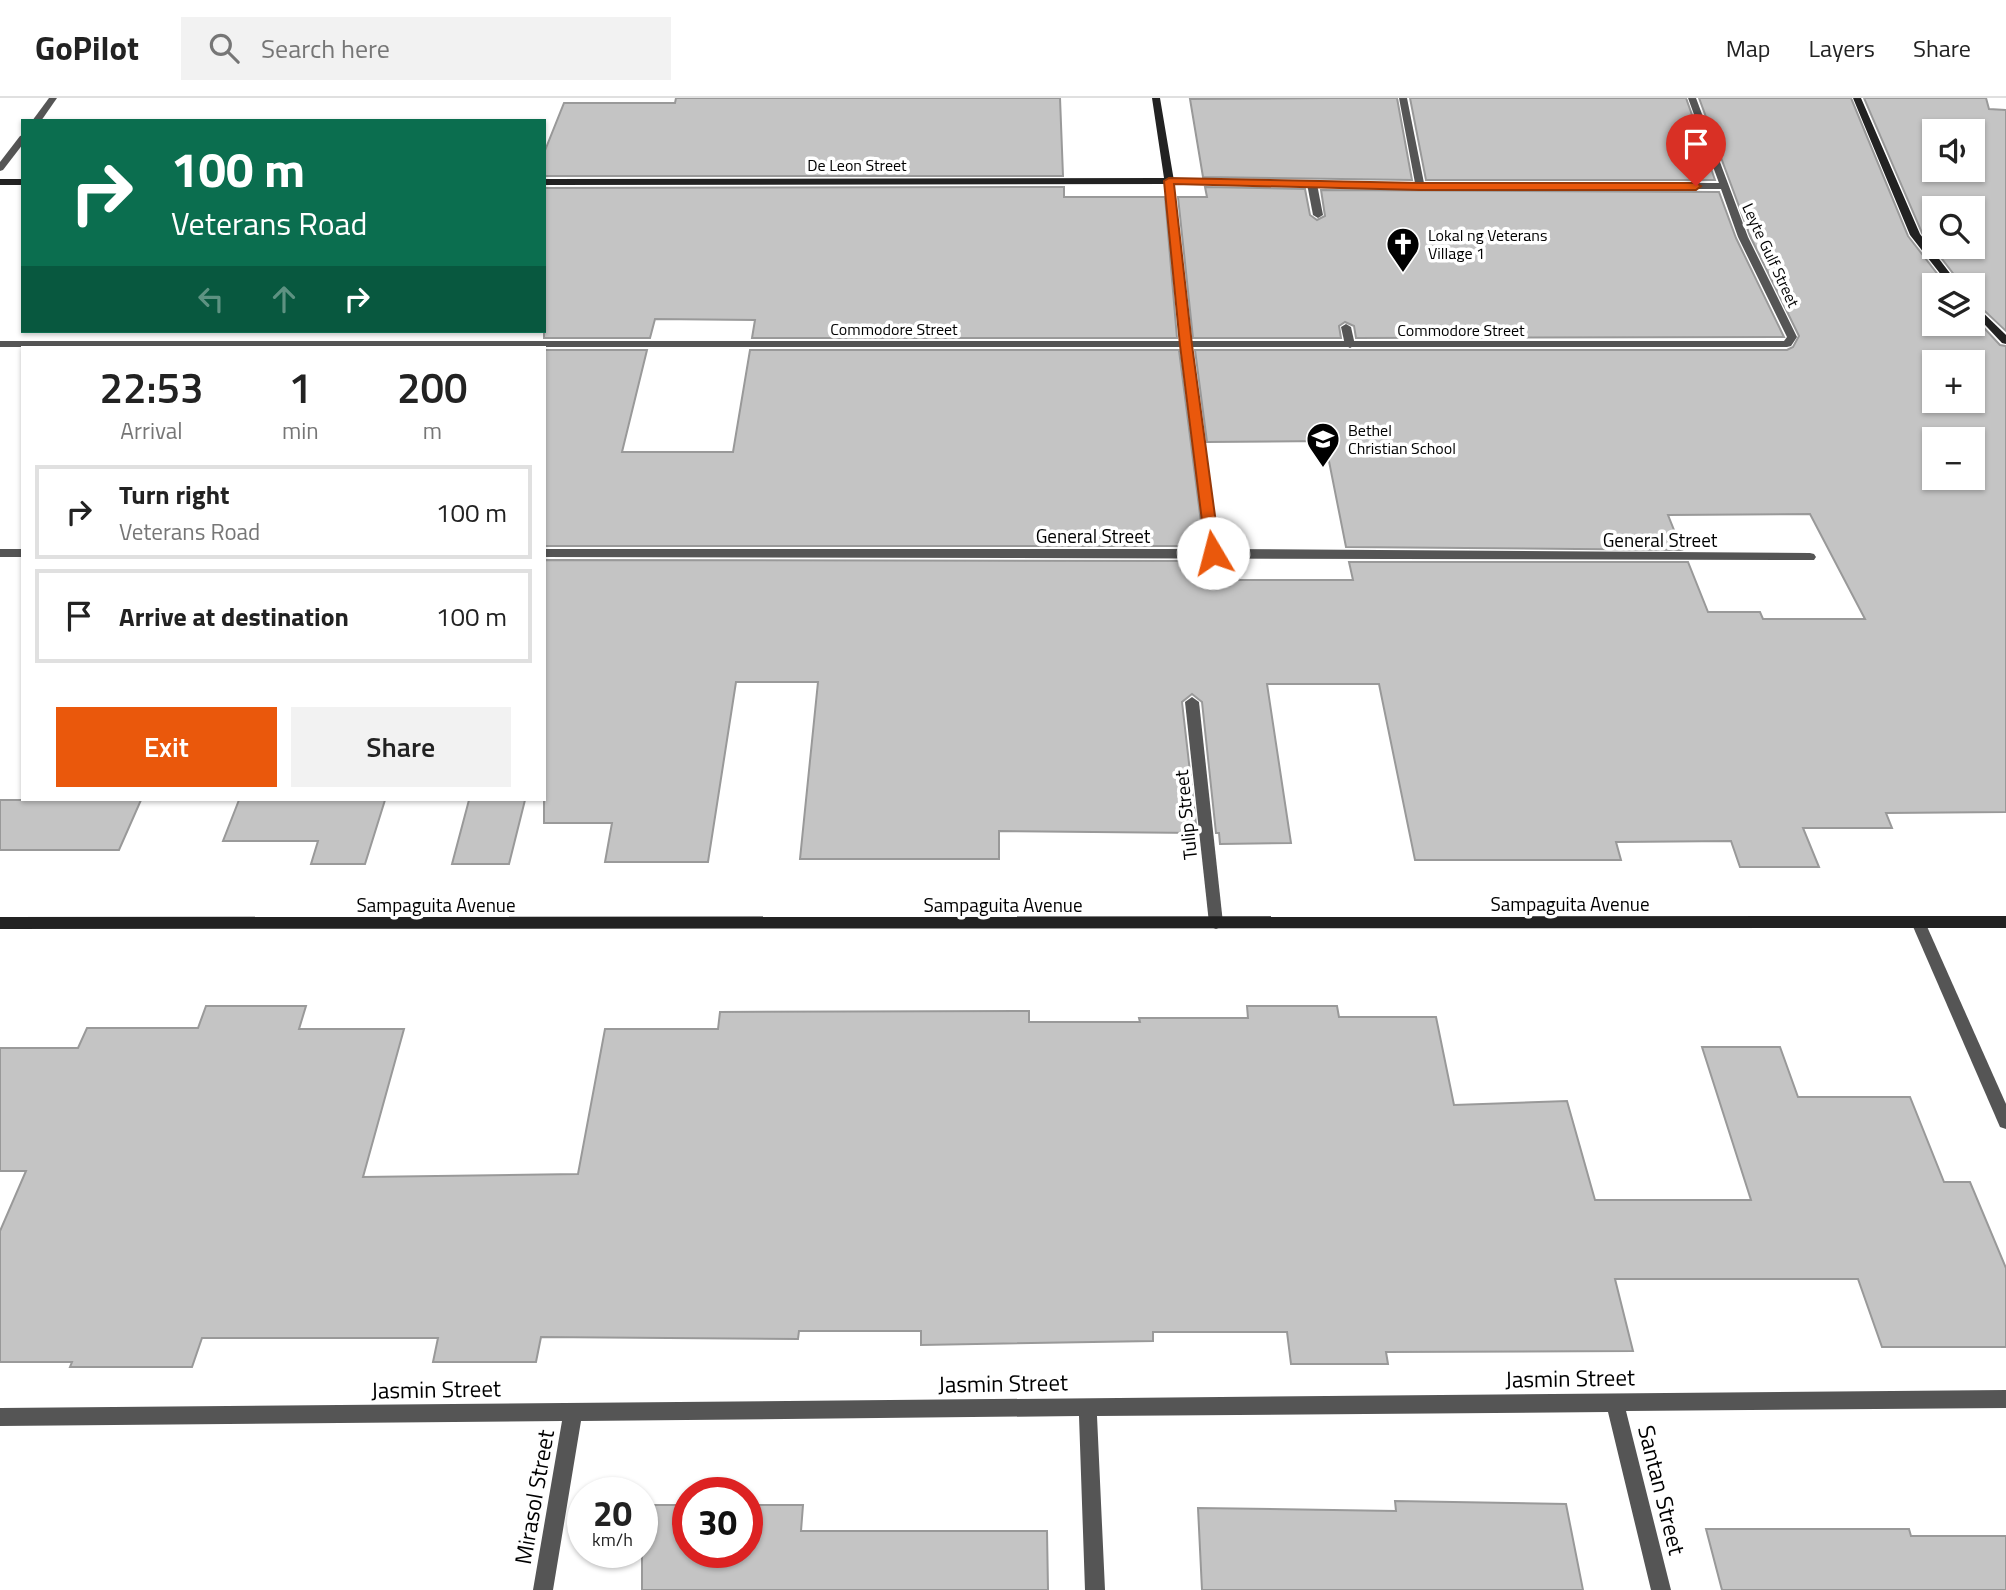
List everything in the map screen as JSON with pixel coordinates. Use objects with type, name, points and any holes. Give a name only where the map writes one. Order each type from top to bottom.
[{"type":"main road","points":[[1156,98],[1169,181]]},
{"type":"main road","points":[[1857,98],[1915,235],[1945,273]]},
{"type":"main road","name":"De Leon Street","points":[[546,182],[1169,181]]},
{"type":"main road","points":[[0,183],[21,182]]},
{"type":"main road","points":[[1985,318],[2004,338]]},
{"type":"main road","name":"Sampaguita Avenue","points":[[0,923],[2006,922]]},
{"type":"street","points":[[37,119],[53,98]]},
{"type":"street","points":[[1403,98],[1420,186]]},
{"type":"street","name":"Leyte Gulf Street","points":[[1692,98],[1743,237],[1792,337],[1787,344]]},
{"type":"street","points":[[0,167],[21,141]]},
{"type":"street","points":[[1213,553],[1186,345],[1169,181],[1420,186],[1723,186]]},
{"type":"street","points":[[1312,184],[1318,215]]},
{"type":"street","points":[[1346,327],[1350,345]]},
{"type":"street","name":"Commodore Street","points":[[0,344],[1787,344]]},
{"type":"street","points":[[0,553],[21,553]]},
{"type":"street","name":"General Street","points":[[546,553],[1213,553],[1810,557]]},
{"type":"street","name":"Tulip Street","points":[[1192,702],[1216,923]]},
{"type":"street","points":[[1918,922],[2006,1122]]},
{"type":"street","name":"Jasmin Street","points":[[0,1417],[2006,1398]]},
{"type":"street","name":"Santan Street","points":[[1615,1402],[1661,1590]]},
{"type":"street","points":[[1088,1407],[1095,1590]]},
{"type":"street","name":"Mirasol Street","points":[[543,1590],[573,1412]]},
{"type":"building","points":[[676,98],[1060,98],[1063,176],[546,176],[546,148],[564,103],[675,103]]},
{"type":"building","points":[[1397,98],[1412,180],[1203,177],[1190,99]]},
{"type":"building","points":[[1410,98],[1686,98],[1715,180],[1426,180]]},
{"type":"building","points":[[1699,98],[1851,98],[1908,236],[1922,254],[1922,259],[1926,259],[1937,273],[1922,273],[1922,336],[1985,336],[1985,329],[2000,345],[2006,346],[2006,812],[1886,813],[1892,828],[1803,828],[1819,867],[1740,867],[1731,841],[1616,842],[1621,860],[1415,860],[1379,684],[1267,684],[1291,843],[1220,844],[1219,833],[1216,833],[1202,702],[1192,694],[1182,702],[1197,833],[999,831],[999,859],[800,859],[818,682],[736,682],[708,862],[605,862],[612,823],[544,823],[546,560],[1208,561],[1209,573],[1238,573],[1239,580],[1353,580],[1349,562],[1688,562],[1708,612],[1760,612],[1763,619],[1865,619],[1810,514],[1668,515],[1682,550],[1346,547],[1325,441],[1207,442],[1195,350],[1787,350],[1793,347],[1799,336],[1750,236]]},
{"type":"building","points":[[1864,98],[1986,98],[1989,109],[2006,110],[2006,331],[1985,311],[1985,273],[1953,273],[1942,259],[1985,259],[1985,196],[1922,196],[1922,233]]},
{"type":"building","points":[[1064,187],[1064,197],[1165,197],[1177,338],[752,338],[755,320],[655,319],[650,338],[544,338],[546,188]]},
{"type":"building","points":[[1205,187],[1305,189],[1310,215],[1317,220],[1325,216],[1321,190],[1719,192],[1736,238],[1784,337],[1356,338],[1354,326],[1345,322],[1339,326],[1341,338],[1193,338],[1178,197],[1207,197]]},
{"type":"building","points":[[546,350],[647,350],[622,452],[733,452],[750,350],[1179,350],[1204,546],[546,546]]},
{"type":"building","points":[[0,800],[141,801],[119,850],[0,850]]},
{"type":"building","points":[[239,801],[385,801],[365,864],[311,864],[318,841],[223,841]]},
{"type":"building","points":[[469,801],[525,801],[509,864],[452,864]]},
{"type":"building","points":[[206,1006],[306,1006],[299,1029],[404,1029],[363,1177],[578,1174],[605,1029],[718,1029],[720,1012],[1029,1011],[1029,1022],[1140,1022],[1139,1018],[1248,1018],[1247,1006],[1337,1006],[1339,1017],[1436,1017],[1454,1105],[1567,1101],[1595,1200],[1751,1200],[1702,1047],[1780,1047],[1798,1097],[1910,1097],[1944,1182],[1970,1182],[2006,1268],[2006,1347],[1882,1347],[1858,1279],[1615,1279],[1633,1351],[1386,1352],[1388,1364],[1291,1364],[1287,1332],[1153,1332],[1153,1341],[921,1345],[921,1331],[799,1331],[798,1339],[541,1337],[536,1362],[433,1362],[438,1338],[202,1338],[192,1367],[70,1367],[72,1362],[0,1362],[0,1231],[26,1171],[0,1171],[0,1048],[78,1048],[87,1028],[198,1028]]},
{"type":"building","points":[[1395,1501],[1566,1504],[1583,1590],[1202,1590],[1198,1508],[1396,1511]]},
{"type":"building","points":[[658,1505],[672,1505],[672,1568],[763,1568],[763,1505],[803,1505],[801,1531],[1047,1531],[1048,1590],[642,1590],[642,1568],[658,1568]]},
{"type":"building","points":[[1706,1529],[1909,1529],[1911,1536],[2006,1536],[2006,1590],[1722,1590]]},
{"type":"place","name":"Lokal ng Veterans Village 1","points":[[1403,274]]},
{"type":"place","name":"Bethel Christian School","points":[[1323,469]]},
{"type":"route","points":[[1213,553],[1186,345],[1169,181],[1420,186],[1696,186]]}]
